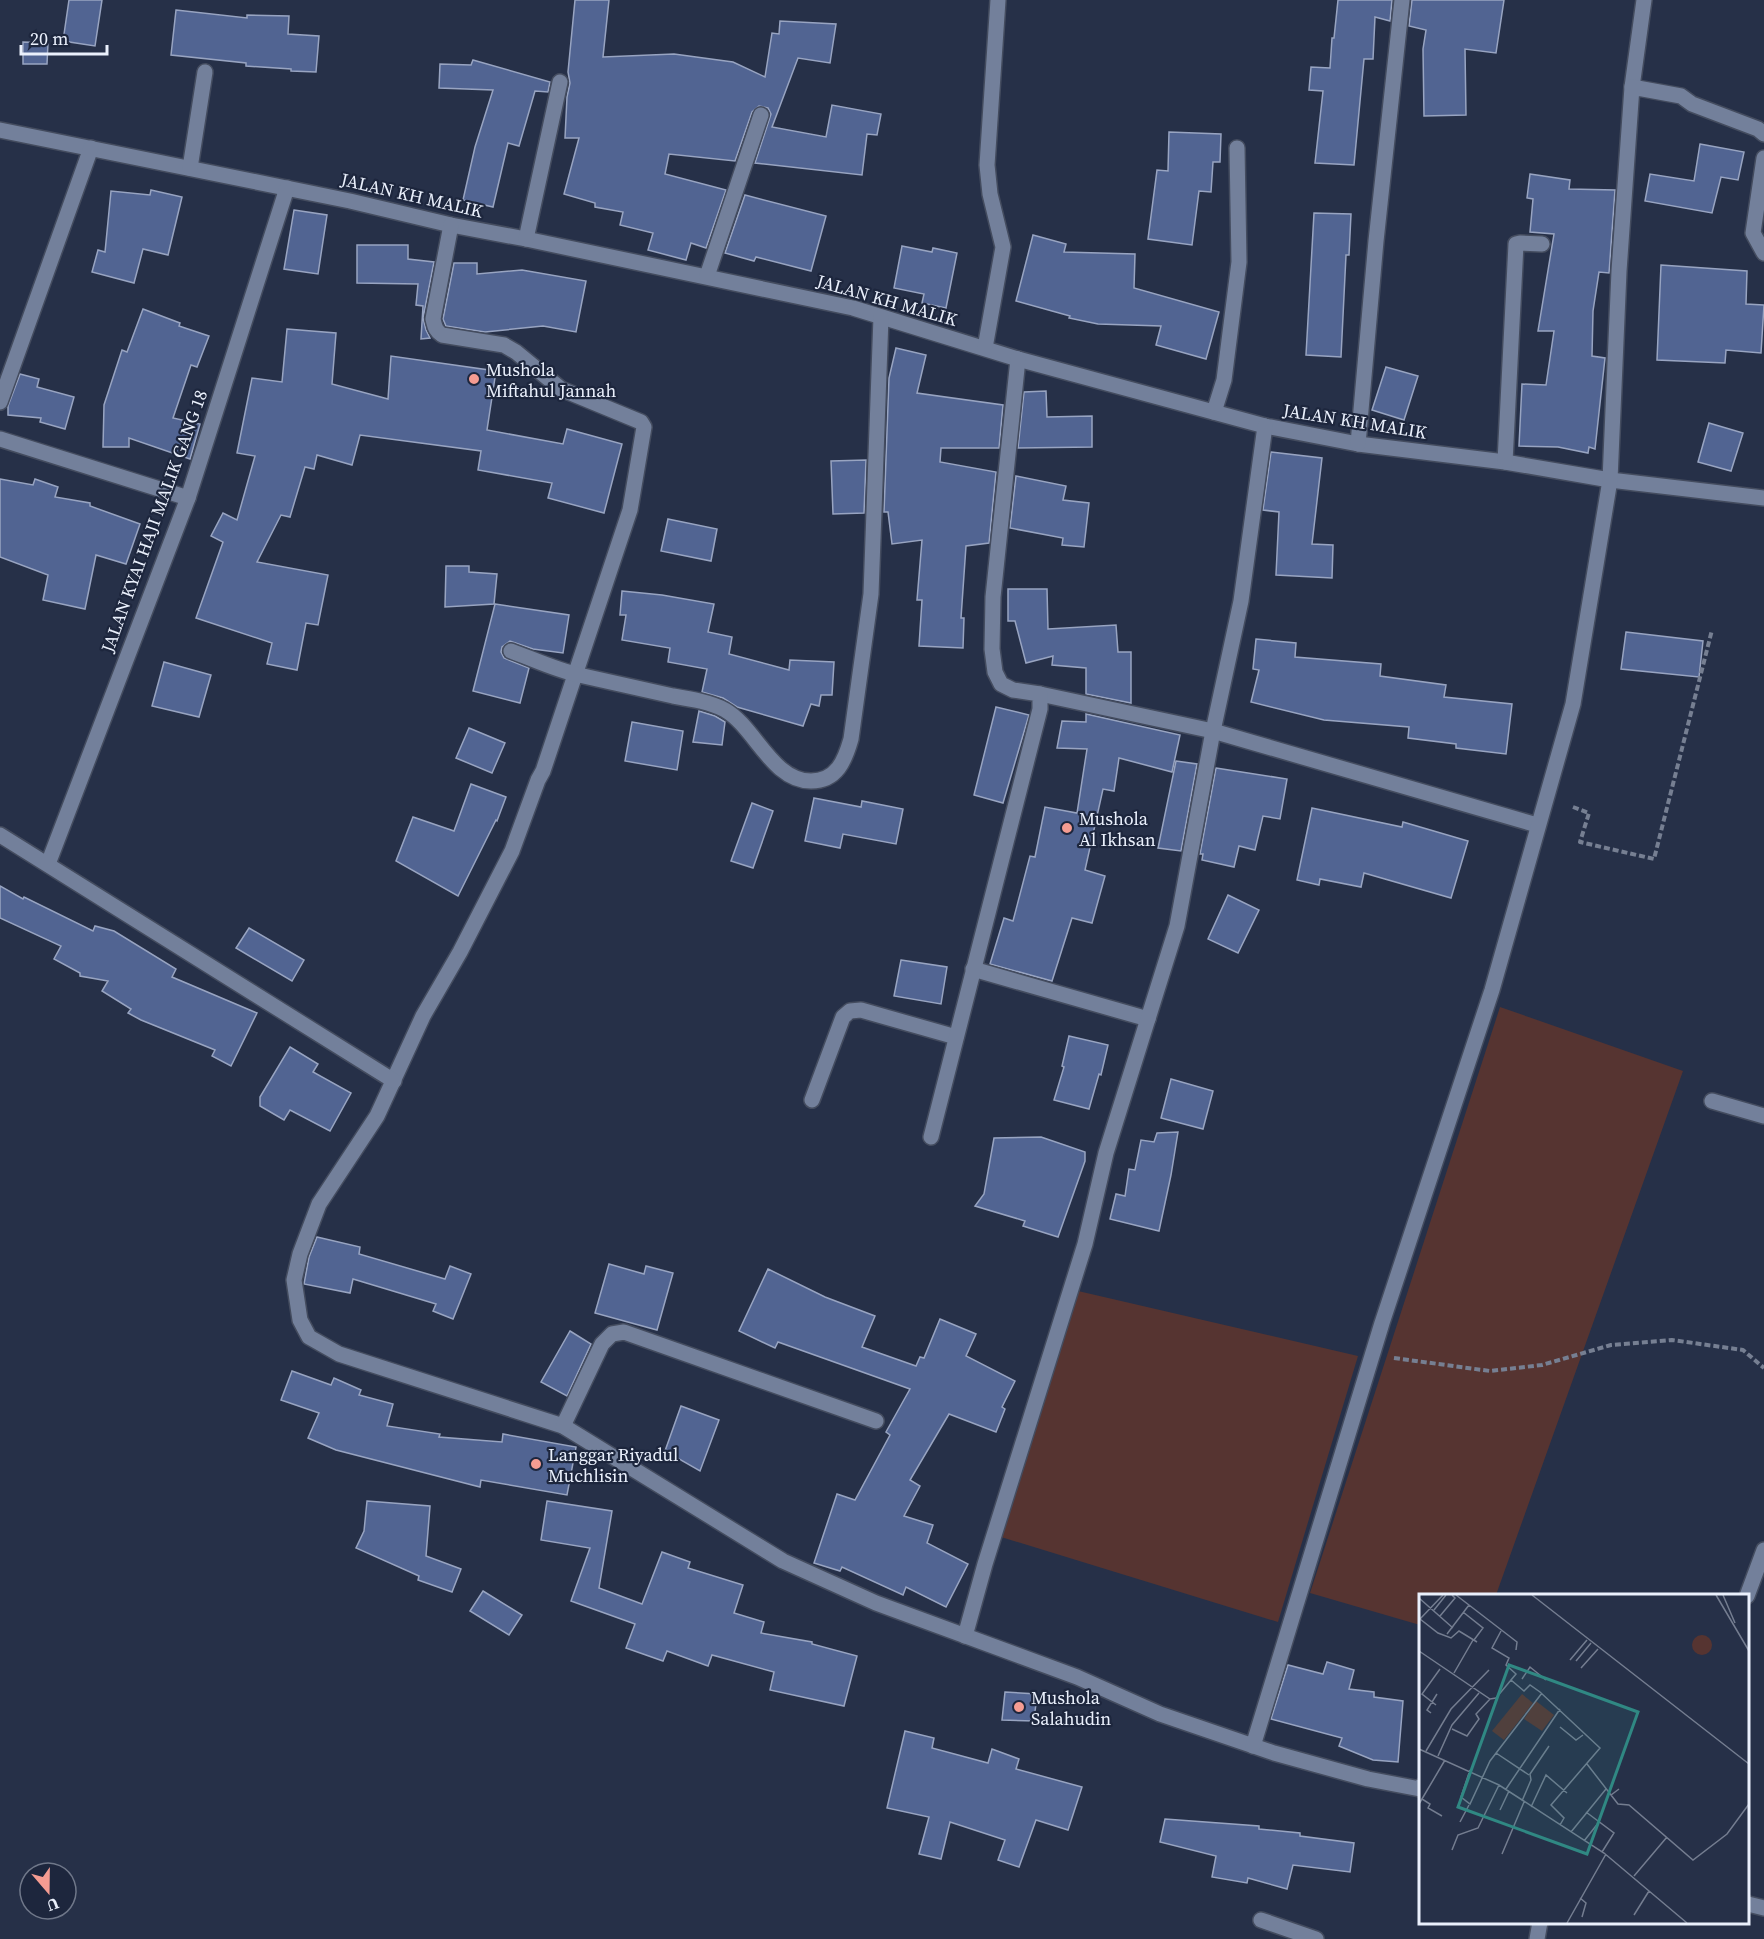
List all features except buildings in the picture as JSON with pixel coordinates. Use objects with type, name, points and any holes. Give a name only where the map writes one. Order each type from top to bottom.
[{"type":"street","points":[[985,348],[1003,248],[990,194],[987,165],[999,0]]},
{"type":"street","points":[[1358,444],[1376,241],[1402,0]]},
{"type":"street","points":[[1253,1746],[1372,1354],[1492,990],[1572,704],[1610,480],[1619,271],[1632,87],[1644,0]]},
{"type":"street","points":[[189,168],[205,72]]},
{"type":"street","points":[[526,239],[560,82]]},
{"type":"street","points":[[1632,87],[1681,96],[1692,104],[1758,129],[1764,134]]},
{"type":"street","points":[[707,276],[760,115]]},
{"type":"street","name":"JALAN KH MALIK","points":[[0,130],[287,188],[451,225],[707,276],[853,308],[1018,358],[1265,426],[1358,444],[1505,462],[1610,480],[1764,498]]},
{"type":"street","points":[[0,402],[91,148]]},
{"type":"street","points":[[1214,412],[1224,380],[1239,262],[1237,148]]},
{"type":"street","points":[[1764,158],[1753,233],[1764,253]]},
{"type":"street","name":"JALAN KYAI HAJI MALIK GANG 18","points":[[48,864],[188,498],[287,188]]},
{"type":"street","points":[[451,225],[433,320],[437,332],[442,335],[504,345],[561,389],[644,425],[630,510],[543,771],[512,851],[460,952],[423,1016],[377,1116],[319,1204],[300,1254],[294,1280],[300,1320],[309,1337],[339,1354],[563,1426],[783,1562],[876,1603],[1077,1677],[1160,1714],[1253,1746],[1368,1779],[1419,1788]]},
{"type":"street","points":[[1505,462],[1516,244],[1542,244]]},
{"type":"street","points":[[511,651],[575,674],[715,705],[743,723],[763,752],[790,775],[810,781],[827,778],[836,772],[846,759],[851,739],[871,594],[881,317]]},
{"type":"street","points":[[1018,358],[993,597],[992,649],[995,672],[1001,684],[1013,690],[1214,731],[1537,825]]},
{"type":"street","points":[[965,1636],[985,1564],[1085,1244],[1106,1153],[1177,926],[1240,601],[1265,426]]},
{"type":"street","points":[[0,439],[188,498]]},
{"type":"street","points":[[932,1137],[1038,718],[1040,694]]},
{"type":"street","points":[[0,835],[394,1081]]},
{"type":"street","points":[[973,969],[1148,1019]]},
{"type":"street","points":[[812,1100],[843,1017],[850,1011],[861,1010],[956,1037]]},
{"type":"street","points":[[1712,1101],[1764,1116]]},
{"type":"street","points":[[563,1426],[602,1344],[612,1334],[624,1332],[876,1421]]},
{"type":"street","points":[[1748,1594],[1764,1550]]},
{"type":"street","points":[[1749,1904],[1764,1908]]},
{"type":"street","points":[[1261,1920],[1316,1939]]},
{"type":"street","points":[[1537,1939],[1539,1924]]},
{"type":"path","points":[[1574,807],[1589,813],[1580,842],[1654,859],[1712,630]]},
{"type":"path","points":[[1372,1354],[1490,1371],[1542,1365],[1611,1346],[1672,1340],[1743,1350],[1764,1368]]},
{"type":"shaded area","points":[[1500,1007],[1683,1071],[1496,1594],[1419,1594],[1419,1625],[1310,1593]]},
{"type":"shaded area","points":[[1078,1291],[1358,1356],[1278,1622],[1001,1537]]},
{"type":"place","name":"Mushola Miftahul Jannah","points":[[474,379]]},
{"type":"place","name":"Mushola Al Ikhsan","points":[[1067,828]]},
{"type":"place","name":"Langgar Riyadul Muchlisin","points":[[536,1464]]},
{"type":"place","name":"Mushola Salahudin","points":[[1019,1707]]}]
